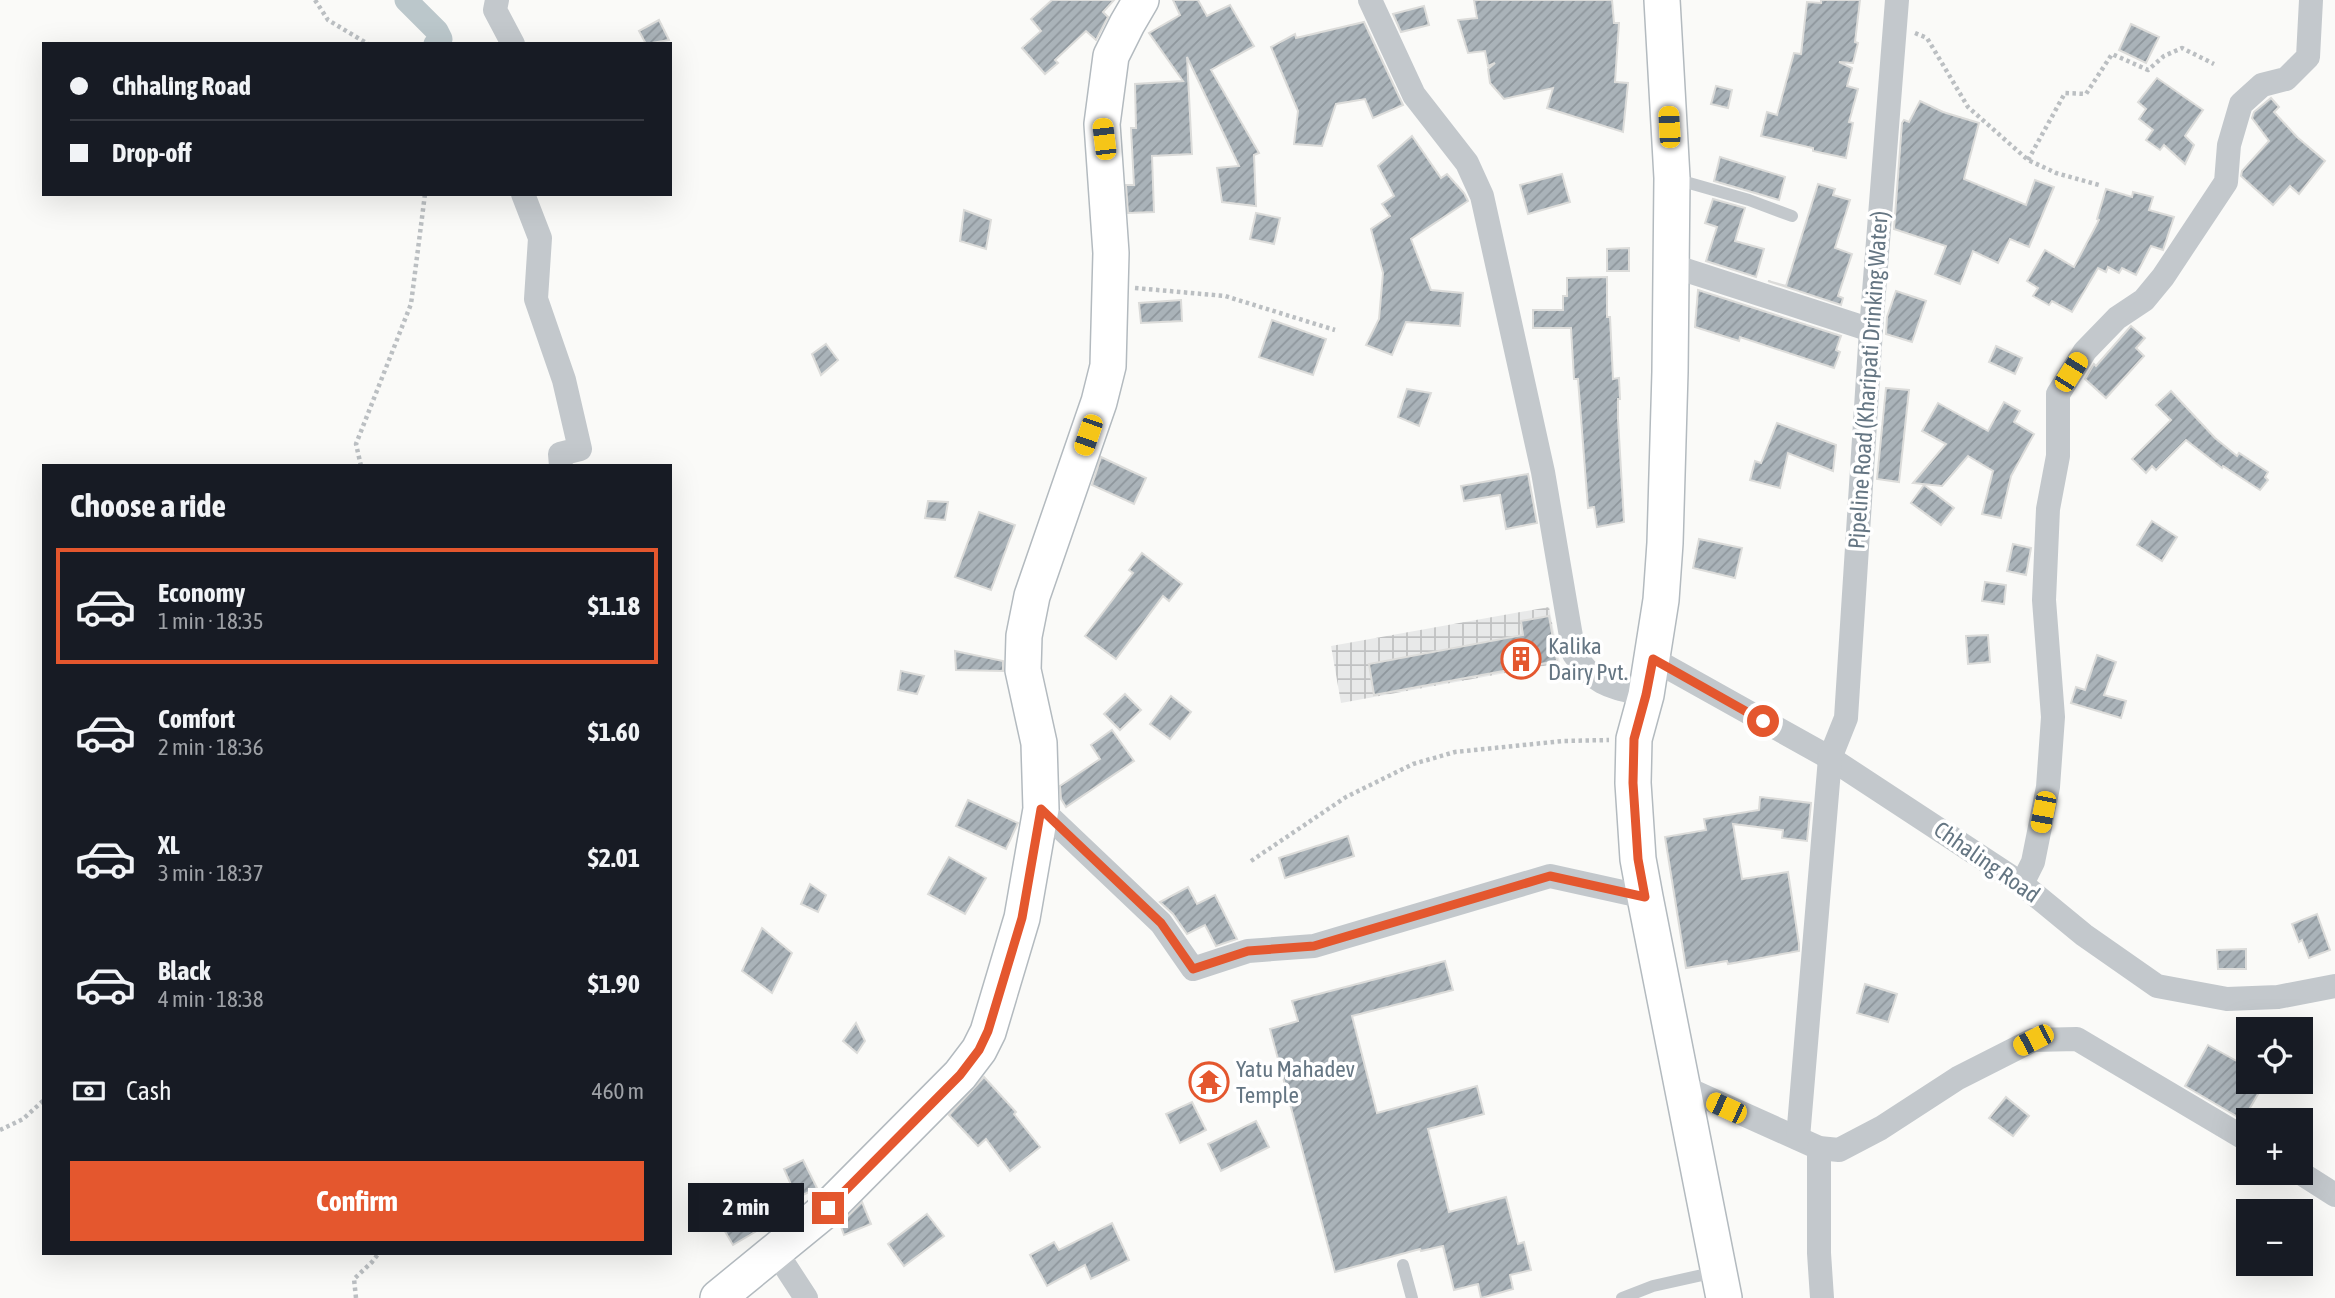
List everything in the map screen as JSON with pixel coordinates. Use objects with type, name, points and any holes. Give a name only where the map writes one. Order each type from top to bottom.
[{"type":"main road","points":[[718,1298],[828,1208],[960,1075],[979,1050],[988,1031],[1022,918],[1041,809],[1039,743],[1023,670],[1024,636],[1032,596],[1099,402],[1108,366],[1111,253],[1102,124],[1111,56],[1141,0]]},
{"type":"main road","points":[[1662,0],[1672,178],[1665,543],[1653,659],[1634,739],[1633,783],[1638,859],[1663,999],[1721,1284]]},
{"type":"street","points":[[497,0],[495,10],[512,42]]},
{"type":"street","points":[[1370,0],[1414,95],[1467,163],[1482,196],[1543,472],[1574,654],[1592,676],[1607,686],[1646,695]]},
{"type":"street","name":"Pipeline Road (Kharipati Drinking Water)","points":[[1822,1298],[1809,1143],[1830,758],[1846,718],[1896,0]]},
{"type":"street","points":[[2022,884],[2033,862],[2048,787],[2051,752],[2053,717],[2044,600],[2048,509],[2057,456],[2058,394],[2085,351],[2117,318],[2144,300],[2163,276],[2226,181],[2229,145],[2241,104],[2262,85],[2286,79],[2308,57],[2311,0]]},
{"type":"street","points":[[524,196],[540,238],[536,299],[564,380],[580,449],[560,454],[561,464]]},
{"type":"street","points":[[1670,265],[1871,330]]},
{"type":"street","name":"Chhaling Road","points":[[1653,659],[1830,758],[2022,884],[2084,935],[2157,986],[2227,999],[2278,997],[2335,986]]},
{"type":"street","points":[[1041,809],[1161,923],[1193,969],[1248,951],[1314,946],[1550,876],[1645,897]]},
{"type":"street","points":[[1683,1087],[1809,1143],[1839,1150],[1881,1128],[1958,1078],[2033,1040],[2077,1039],[2236,1133]]},
{"type":"street","points":[[2313,1181],[2335,1195]]},
{"type":"street","points":[[776,1252],[806,1298]]},
{"type":"lane","points":[[1672,178],[1749,200],[1792,216]]},
{"type":"lane","points":[[1403,1265],[1412,1298]]},
{"type":"lane","points":[[1622,1298],[1721,1284]]},
{"type":"path","points":[[315,0],[328,20],[365,42]]},
{"type":"path","points":[[1895,25],[1927,38],[1968,107],[2028,160],[2056,173],[2099,184]]},
{"type":"path","points":[[2028,160],[2064,93],[2086,94],[2112,54],[2148,71],[2164,56],[2182,48],[2214,64]]},
{"type":"path","points":[[361,464],[356,444],[411,304],[425,196]]},
{"type":"path","points":[[1110,285],[1225,296],[1335,330]]},
{"type":"path","points":[[1251,861],[1346,797],[1413,764],[1455,752],[1563,741],[1634,739]]},
{"type":"path","points":[[0,1130],[23,1119],[42,1102]]},
{"type":"path","points":[[356,1298],[354,1279],[378,1255]]},
{"type":"shaded area","name":"Kalika Dairy Pvt.","points":[[1549,607],[1560,663],[1341,703],[1331,646]]},
{"type":"building","points":[[1052,0],[1114,0],[1103,12],[1108,17],[1096,40],[1086,31],[1055,60],[1058,63],[1045,74],[1022,48],[1041,31],[1031,19]]},
{"type":"building","points":[[1173,0],[1198,0],[1207,16],[1230,5],[1254,46],[1211,70],[1259,153],[1254,155],[1256,206],[1222,202],[1217,168],[1239,166],[1187,57],[1192,154],[1152,156],[1154,212],[1128,213],[1126,185],[1134,185],[1131,128],[1136,128],[1135,84],[1183,81],[1149,33],[1180,15]]},
{"type":"building","points":[[1474,0],[1612,0],[1614,23],[1619,23],[1615,82],[1628,83],[1623,132],[1547,108],[1553,88],[1504,99],[1490,83],[1488,69],[1495,63],[1488,66],[1485,51],[1468,53],[1458,20],[1477,18]]},
{"type":"building","points":[[1821,0],[1860,0],[1855,42],[1858,43],[1853,63],[1839,62],[1852,68],[1847,86],[1858,89],[1849,122],[1853,123],[1846,158],[1761,136],[1767,112],[1777,115],[1794,53],[1801,54],[1807,2],[1821,3]]},
{"type":"building","points":[[1424,6],[1429,25],[1401,32],[1393,14]]},
{"type":"building","points":[[659,20],[669,40],[645,42],[639,31]]},
{"type":"building","points":[[1364,22],[1403,105],[1373,118],[1365,99],[1336,104],[1322,146],[1294,144],[1298,111],[1271,47],[1295,34],[1296,38]]},
{"type":"building","points":[[2131,24],[2159,37],[2146,63],[2119,50]]},
{"type":"building","points":[[2157,78],[2203,110],[2185,136],[2194,145],[2185,164],[2164,145],[2160,150],[2146,140],[2153,130],[2139,119],[2146,109],[2138,102]]},
{"type":"building","points":[[1716,86],[1732,90],[1728,108],[1711,104]]},
{"type":"building","points":[[2271,98],[2279,107],[2274,112],[2325,161],[2299,194],[2290,186],[2273,205],[2241,176],[2242,171],[2269,141],[2252,118],[2254,112]]},
{"type":"building","points":[[1920,101],[1943,112],[1979,123],[1964,179],[2026,205],[2035,180],[2054,187],[2029,247],[2010,239],[1998,263],[1973,251],[1960,284],[1935,274],[1946,246],[1894,229],[1902,123],[1904,120],[1909,122]]},
{"type":"building","points":[[1412,136],[1441,178],[1447,174],[1468,201],[1411,239],[1431,290],[1463,293],[1460,326],[1406,322],[1392,355],[1366,345],[1379,319],[1383,273],[1371,229],[1390,216],[1382,204],[1394,196],[1378,166]]},
{"type":"building","points":[[1720,157],[1785,177],[1779,200],[1714,181]]},
{"type":"building","points":[[1562,174],[1570,202],[1528,214],[1520,185]]},
{"type":"building","points":[[1818,184],[1835,189],[1833,195],[1850,200],[1835,248],[1852,254],[1838,296],[1843,298],[1841,305],[1768,281],[1786,286]]},
{"type":"building","points":[[2106,189],[2132,197],[2133,192],[2153,197],[2149,210],[2174,217],[2163,250],[2151,246],[2136,275],[2122,268],[2119,273],[2108,267],[2106,272],[2098,268],[2072,312],[2052,301],[2049,305],[2033,296],[2038,288],[2027,281],[2045,250],[2074,267],[2099,220],[2097,219]]},
{"type":"building","points":[[1713,199],[1745,208],[1735,241],[1764,249],[1756,277],[1706,261],[1717,227],[1705,223]]},
{"type":"building","points":[[964,210],[991,220],[986,249],[960,241]]},
{"type":"building","points":[[1256,213],[1280,218],[1274,244],[1250,239]]},
{"type":"building","points":[[1629,248],[1629,271],[1607,271],[1607,249]]},
{"type":"building","points":[[1607,277],[1607,317],[1610,317],[1613,379],[1619,378],[1618,419],[1624,522],[1597,527],[1594,507],[1588,508],[1578,379],[1574,379],[1571,328],[1533,328],[1533,310],[1563,310],[1563,296],[1567,296],[1567,278]]},
{"type":"building","points":[[1698,290],[1841,336],[1836,350],[1840,352],[1834,368],[1740,337],[1739,341],[1695,327]]},
{"type":"building","points":[[1896,291],[1926,301],[1912,342],[1886,334],[1887,317]]},
{"type":"building","points":[[1181,300],[1182,321],[1141,323],[1139,303]]},
{"type":"building","points":[[1272,320],[1326,339],[1313,375],[1259,357]]},
{"type":"building","points":[[2131,326],[2145,338],[2136,348],[2144,356],[2106,398],[2085,379],[2094,364],[2096,366]]},
{"type":"building","points":[[826,344],[838,360],[821,375],[812,354]]},
{"type":"building","points":[[1996,346],[2022,358],[2015,374],[1989,362]]},
{"type":"building","points":[[1886,388],[1909,390],[1899,482],[1877,479]]},
{"type":"building","points":[[1407,389],[1431,393],[1419,426],[1398,417]]},
{"type":"building","points":[[2171,391],[2215,438],[2237,456],[2239,453],[2268,472],[2265,477],[2268,480],[2260,490],[2223,466],[2222,468],[2186,440],[2156,470],[2152,466],[2146,473],[2132,459],[2171,420],[2156,405]]},
{"type":"building","points":[[2004,402],[2020,411],[2014,422],[2034,434],[2011,476],[2001,518],[1982,514],[1993,471],[1968,456],[1942,486],[1913,483],[1946,444],[1922,431],[1938,403],[1988,431]]},
{"type":"building","points":[[1777,423],[1836,445],[1833,471],[1788,453],[1780,488],[1750,480],[1755,461],[1761,463]]},
{"type":"building","points":[[1101,457],[1146,478],[1134,504],[1092,485]]},
{"type":"building","points":[[1528,474],[1537,523],[1506,529],[1500,495],[1464,501],[1461,486]]},
{"type":"building","points":[[1924,485],[1954,508],[1941,525],[1911,503]]},
{"type":"building","points":[[928,501],[948,502],[945,520],[925,518]]},
{"type":"building","points":[[979,512],[1015,525],[991,590],[955,577]]},
{"type":"building","points":[[2152,521],[2177,537],[2162,561],[2137,545]]},
{"type":"building","points":[[1699,539],[1742,548],[1735,578],[1693,568]]},
{"type":"building","points":[[2013,544],[2031,548],[2026,575],[2007,571]]},
{"type":"building","points":[[1142,553],[1182,584],[1169,601],[1163,596],[1116,659],[1085,636],[1133,573],[1129,570]]},
{"type":"building","points":[[1985,582],[2006,585],[2004,604],[1982,601]]},
{"type":"building","points":[[1549,616],[1557,661],[1374,695],[1369,664],[1523,635],[1521,621]]},
{"type":"building","points":[[1988,635],[1990,662],[1968,664],[1966,636]]},
{"type":"building","points":[[955,651],[1003,661],[1003,671],[956,670]]},
{"type":"building","points":[[2097,655],[2116,662],[2104,695],[2126,701],[2121,718],[2071,703],[2076,687],[2085,690]]},
{"type":"building","points":[[901,671],[924,676],[917,694],[898,690]]},
{"type":"building","points":[[1125,694],[1141,710],[1120,730],[1104,714]]},
{"type":"building","points":[[1171,696],[1191,712],[1170,739],[1150,724]]},
{"type":"building","points":[[1112,730],[1134,761],[1066,807],[1061,799],[1060,786],[1100,759],[1091,745]]},
{"type":"building","points":[[1760,797],[1811,803],[1807,841],[1782,838],[1783,830],[1733,824],[1742,879],[1788,872],[1799,951],[1728,964],[1727,961],[1686,968],[1665,837],[1706,830],[1704,819],[1759,810]]},
{"type":"building","points":[[968,800],[1018,823],[1006,849],[956,826]]},
{"type":"building","points":[[1348,836],[1354,856],[1285,878],[1279,858]]},
{"type":"building","points":[[949,857],[986,878],[965,914],[928,894]]},
{"type":"building","points":[[810,884],[826,895],[818,912],[801,904]]},
{"type":"building","points":[[1188,887],[1197,904],[1215,895],[1237,939],[1216,946],[1205,925],[1187,934],[1173,914],[1160,902]]},
{"type":"building","points":[[2317,914],[2330,950],[2309,958],[2292,924]]},
{"type":"building","points":[[762,928],[792,953],[772,993],[742,971]]},
{"type":"building","points":[[2246,949],[2246,969],[2218,969],[2217,950]]},
{"type":"building","points":[[1445,961],[1453,990],[1352,1016],[1377,1113],[1477,1086],[1484,1114],[1428,1129],[1449,1212],[1506,1197],[1518,1244],[1524,1242],[1531,1270],[1510,1275],[1513,1289],[1481,1298],[1478,1284],[1454,1290],[1443,1246],[1421,1251],[1420,1249],[1335,1272],[1270,1029],[1298,1021],[1292,1001]]},
{"type":"building","points":[[1865,984],[1897,994],[1888,1022],[1857,1013]]},
{"type":"building","points":[[856,1023],[865,1041],[857,1053],[843,1041]]},
{"type":"building","points":[[2208,1045],[2236,1061],[2236,1094],[2258,1094],[2250,1108],[2236,1108],[2236,1116],[2185,1086]]},
{"type":"building","points":[[984,1077],[1016,1112],[1014,1114],[1040,1147],[1010,1171],[986,1139],[978,1146],[949,1115]]},
{"type":"building","points":[[2006,1097],[2029,1116],[2013,1136],[1989,1118]]},
{"type":"building","points":[[1192,1102],[1206,1130],[1180,1143],[1166,1114]]},
{"type":"building","points":[[1256,1121],[1269,1147],[1221,1171],[1208,1144]]},
{"type":"building","points":[[803,1160],[817,1188],[797,1198],[784,1169]]},
{"type":"building","points":[[754,1196],[770,1223],[733,1245],[710,1206],[724,1197],[732,1209]]},
{"type":"building","points":[[862,1202],[871,1224],[844,1235],[840,1224]]},
{"type":"building","points":[[927,1214],[944,1236],[904,1266],[888,1244]]},
{"type":"building","points":[[1112,1223],[1129,1260],[1091,1279],[1085,1265],[1047,1286],[1030,1255],[1054,1242],[1059,1250]]},
{"type":"waterway","points":[[406,0],[437,31],[441,39],[437,42]]},
{"type":"place","name":"Kalika Dairy Pvt.","points":[[1521,659]]},
{"type":"place","name":"Yatu Mahadev Temple","points":[[1209,1082]]},
{"type":"route","points":[[828,1208],[960,1075],[979,1050],[988,1031],[1022,918],[1041,809],[1161,923],[1193,969],[1248,951],[1314,946],[1550,876],[1645,897],[1638,859],[1633,783],[1634,739],[1653,659],[1763,721]]}]
